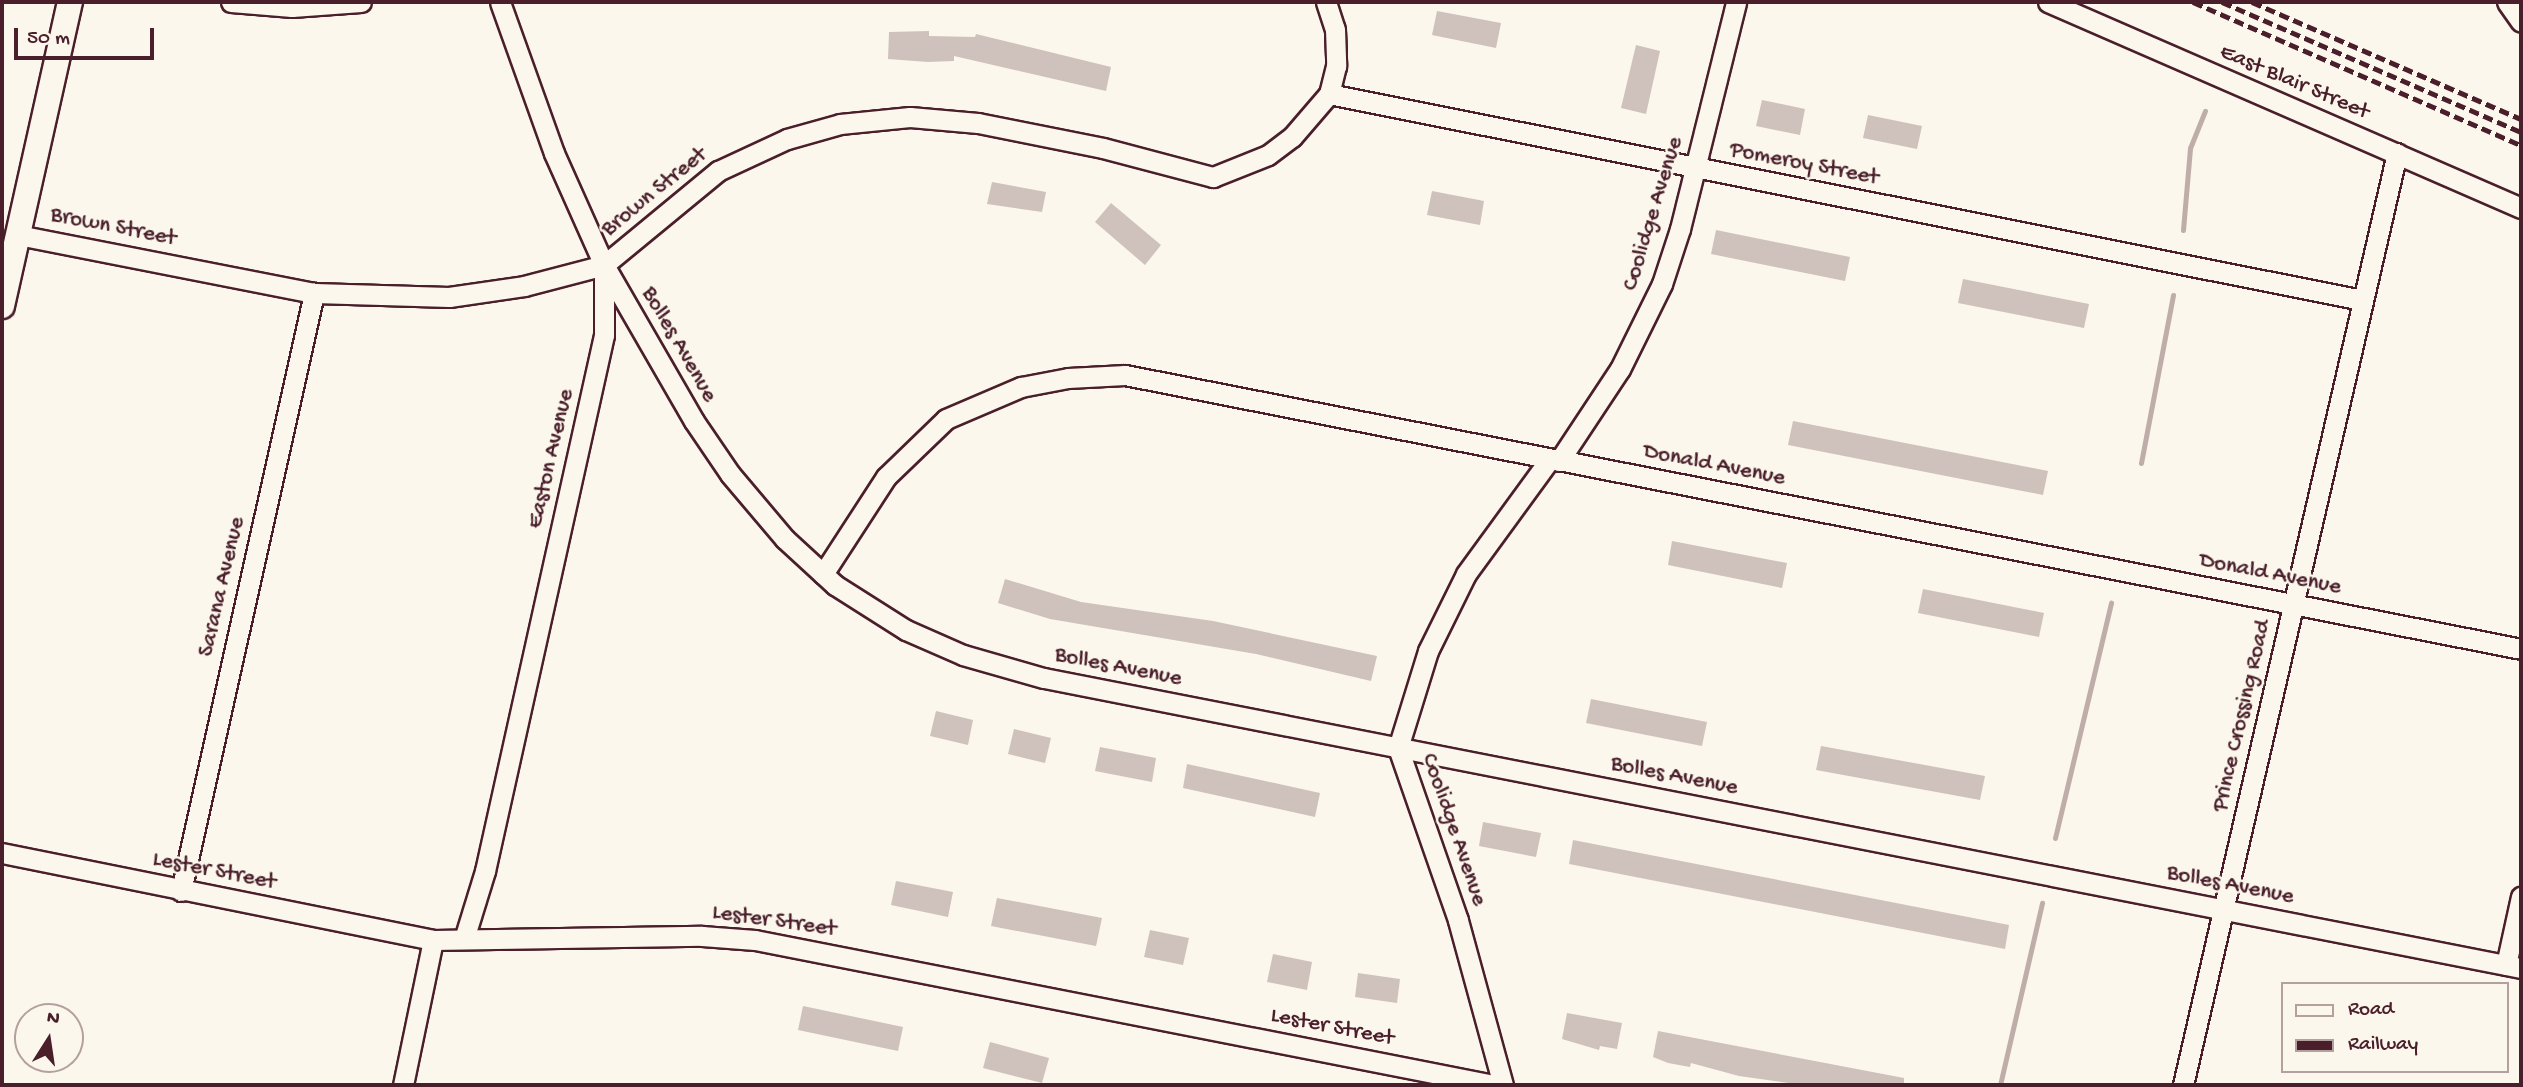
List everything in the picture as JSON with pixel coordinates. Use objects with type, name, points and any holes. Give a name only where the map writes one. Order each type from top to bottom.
[{"type":"main road","points":[[2,306],[6,265],[18,234],[70,2]]},
{"type":"street","points":[[231,2],[292,7],[361,2]]},
{"type":"street","name":"Easton Avenue","points":[[465,936],[485,871],[604,335],[604,265],[554,153],[500,2]]},
{"type":"street","points":[[1326,2],[1335,29],[1336,65],[1329,94]]},
{"type":"street","name":"Coolidge Avenue","points":[[1503,1085],[1458,920],[1398,748],[1428,651],[1466,574],[1620,369],[1647,318],[1674,251],[1736,2]]},
{"type":"street","name":"East Blair Street","points":[[2048,2],[2521,208]]},
{"type":"street","points":[[2507,2],[2521,22]]},
{"type":"street","name":"Brown Street","points":[[18,234],[314,293],[449,297],[524,286],[604,265],[718,171],[787,139],[830,126],[910,117],[978,123],[1103,148],[1213,177],[1268,155],[1292,137],[1329,94]]},
{"type":"street","name":"Pomeroy Street","points":[[1329,94],[2362,300]]},
{"type":"street","name":"Prince Crossing Road","points":[[2183,1085],[2397,153]]},
{"type":"street","name":"Bolles Avenue","points":[[604,265],[730,474],[785,540],[829,580],[906,630],[1001,668],[2513,966]]},
{"type":"street","name":"Sarana Avenue","points":[[181,891],[314,293]]},
{"type":"street","name":"Donald Avenue","points":[[829,580],[872,497],[912,450],[946,419],[1001,394],[1068,378],[1125,375],[2521,649]]},
{"type":"street","name":"Lester Street","points":[[2,853],[433,940],[465,936],[755,940],[1494,1085]]},
{"type":"street","points":[[2513,966],[2521,897]]},
{"type":"street","points":[[403,1085],[433,940]]},
{"type":"building","points":[[1437,11],[1501,23],[1496,48],[1432,35]]},
{"type":"building","points":[[929,31],[929,36],[975,37],[976,34],[1111,67],[1106,91],[954,56],[954,61],[888,59],[889,32]]},
{"type":"building","points":[[1636,45],[1660,51],[1646,114],[1621,108]]},
{"type":"building","points":[[1762,100],[1805,109],[1800,135],[1756,126]]},
{"type":"building","points":[[1868,115],[1922,126],[1917,149],[1863,138]]},
{"type":"building","points":[[992,182],[1046,192],[1042,212],[987,204]]},
{"type":"building","points":[[1432,191],[1484,201],[1480,225],[1427,215]]},
{"type":"building","points":[[1111,203],[1161,245],[1145,265],[1095,222]]},
{"type":"building","points":[[1716,230],[1850,257],[1845,281],[1711,254]]},
{"type":"building","points":[[1963,279],[2089,304],[2084,328],[1958,303]]},
{"type":"building","points":[[1793,421],[2048,471],[2043,495],[1788,445]]},
{"type":"building","points":[[1672,541],[1787,563],[1782,588],[1668,565]]},
{"type":"building","points":[[1005,579],[1081,602],[1213,621],[1377,656],[1371,681],[1256,654],[1050,619],[998,603]]},
{"type":"building","points":[[1923,589],[2044,613],[2039,637],[1918,613]]},
{"type":"building","points":[[1591,699],[1707,722],[1702,746],[1586,723]]},
{"type":"building","points":[[936,711],[973,720],[968,745],[930,736]]},
{"type":"building","points":[[1014,729],[1051,738],[1045,763],[1008,754]]},
{"type":"building","points":[[1821,746],[1985,776],[1980,800],[1816,770]]},
{"type":"building","points":[[1100,747],[1156,758],[1152,782],[1095,771]]},
{"type":"building","points":[[1187,764],[1320,793],[1315,817],[1183,788]]},
{"type":"building","points":[[1483,822],[1541,833],[1536,857],[1479,846]]},
{"type":"building","points":[[1573,840],[2009,925],[2005,949],[1569,864]]},
{"type":"building","points":[[896,881],[953,892],[948,917],[891,905]]},
{"type":"building","points":[[997,898],[1102,918],[1096,946],[991,926]]},
{"type":"building","points":[[1150,930],[1189,938],[1183,965],[1144,957]]},
{"type":"building","points":[[1273,954],[1312,962],[1307,990],[1267,982]]},
{"type":"building","points":[[1358,973],[1400,979],[1397,1003],[1355,997]]},
{"type":"building","points":[[803,1006],[903,1027],[898,1051],[798,1030]]},
{"type":"building","points":[[1567,1013],[1622,1023],[1617,1049],[1600,1046],[1599,1050],[1562,1039]]},
{"type":"building","points":[[1658,1031],[1904,1078],[1904,1085],[1803,1085],[1739,1076],[1691,1063],[1690,1067],[1668,1063],[1653,1057]]},
{"type":"building","points":[[990,1042],[1049,1058],[1042,1083],[983,1068]]},
{"type":"waterway","points":[[2183,230],[2190,148],[2205,111]]},
{"type":"waterway","points":[[2141,463],[2173,295]]},
{"type":"waterway","points":[[2055,838],[2111,603]]},
{"type":"waterway","points":[[2000,1085],[2042,903]]},
{"type":"railway","points":[[2193,2],[2521,145]]},
{"type":"railway","points":[[2222,2],[2521,132]]},
{"type":"railway","points":[[2252,2],[2521,119]]}]
